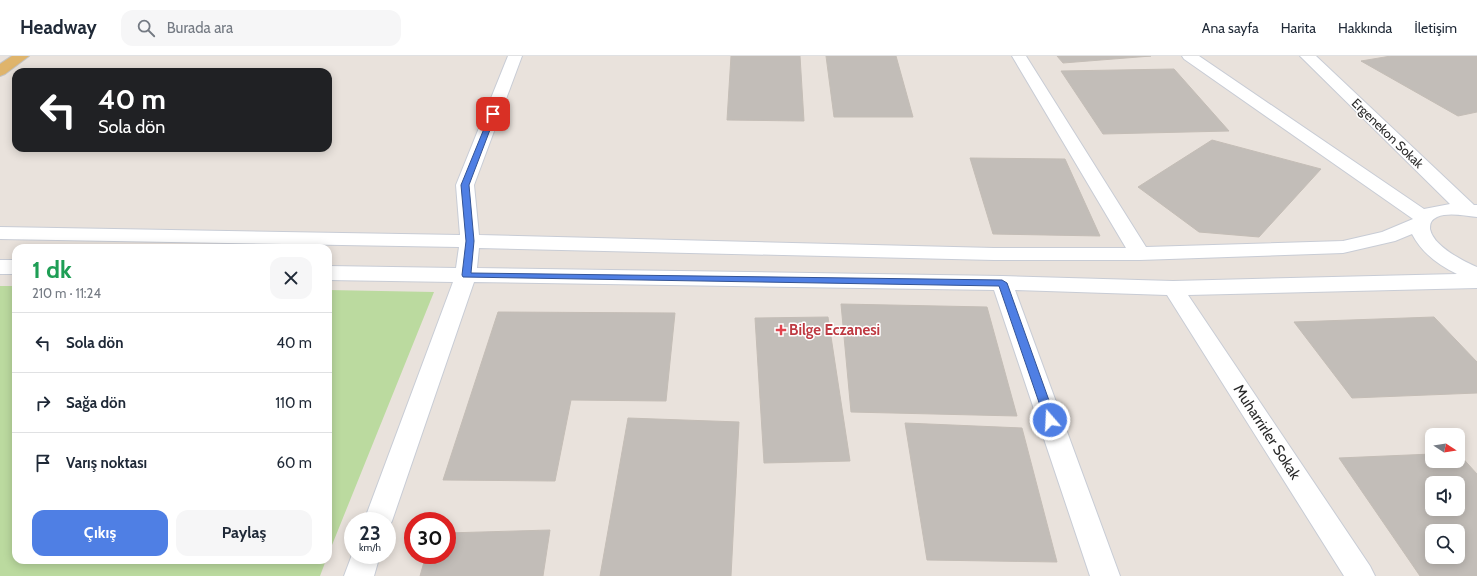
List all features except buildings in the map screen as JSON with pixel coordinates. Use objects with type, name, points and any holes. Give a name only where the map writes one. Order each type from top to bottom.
[{"type":"main road","points":[[0,71],[22,56]]},
{"type":"street","points":[[381,512],[466,275],[470,241],[465,185],[515,56]]},
{"type":"street","points":[[1019,56],[1140,254]]},
{"type":"street","points":[[1189,56],[1422,220]]},
{"type":"street","name":"Ergenekon Sokak","points":[[1307,56],[1473,210]]},
{"type":"street","points":[[0,233],[470,241],[994,254],[1140,254],[1343,247],[1388,237],[1422,220],[1433,211],[1449,209],[1473,210]]},
{"type":"street","points":[[1422,220],[1421,233],[1439,254],[1477,275]]},
{"type":"street","points":[[0,267],[12,267]]},
{"type":"street","points":[[332,273],[1002,283],[1173,288],[1477,281]]},
{"type":"street","points":[[1002,283],[1105,576]]},
{"type":"street","name":"Muharrirler Sokak","points":[[1173,288],[1360,576]]},
{"type":"street","points":[[359,576],[363,564]]},
{"type":"green space","points":[[0,286],[12,286],[12,564],[324,564],[320,576],[0,576]]},
{"type":"green space","points":[[332,290],[434,292],[345,512],[344,512],[332,545]]},
{"type":"place","name":"Bilge Eczanesi","points":[[781,330]]},
{"type":"route","points":[[493,114],[465,185],[470,241],[466,275],[1002,283],[1050,420]]}]
